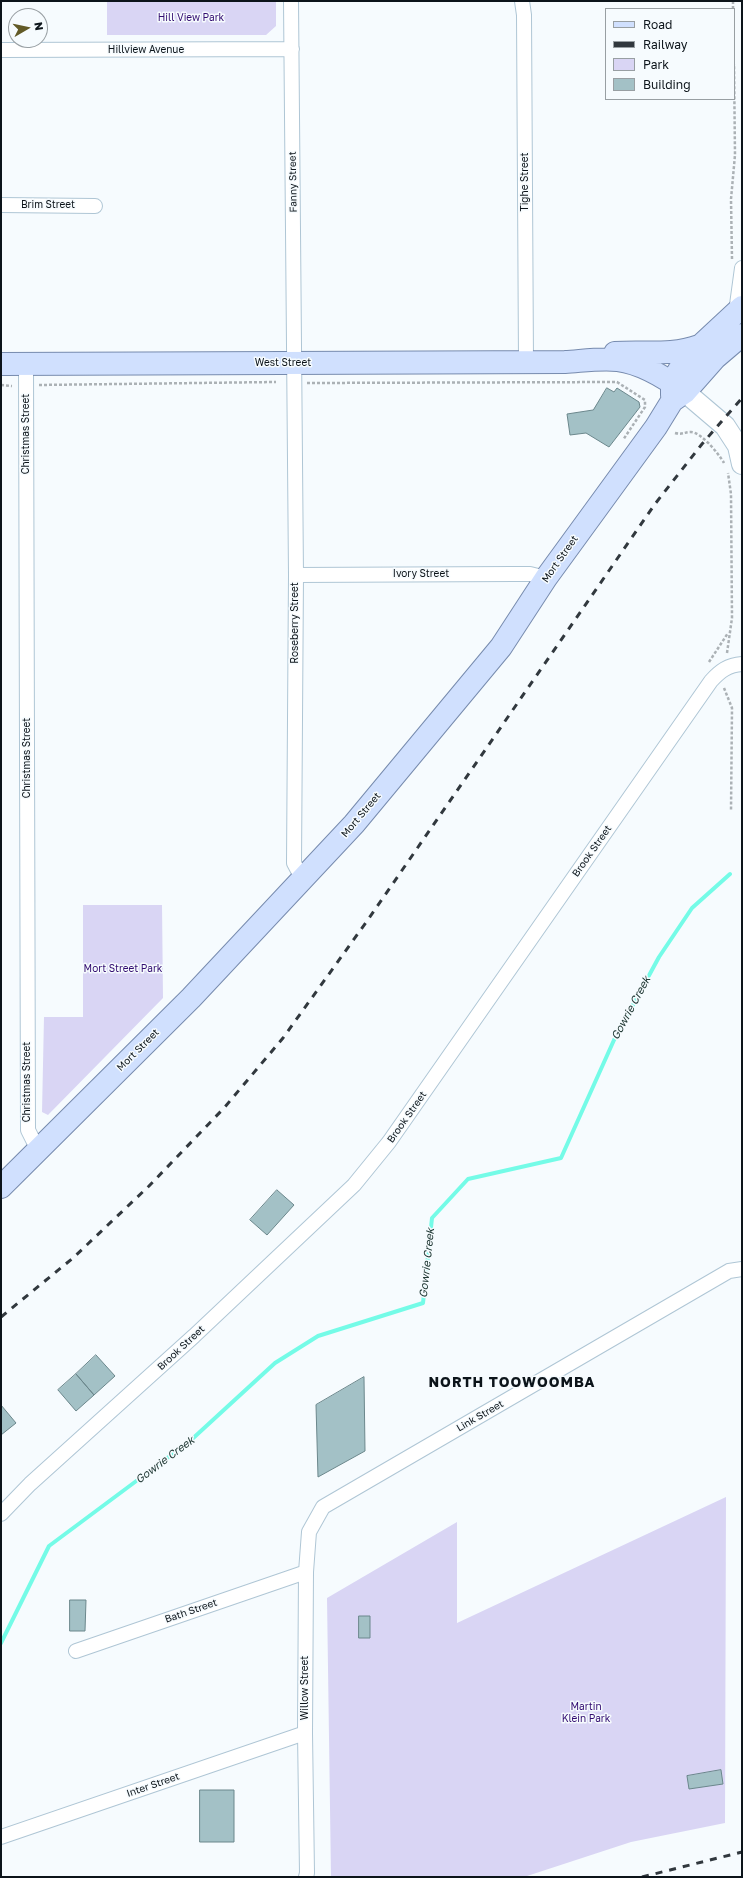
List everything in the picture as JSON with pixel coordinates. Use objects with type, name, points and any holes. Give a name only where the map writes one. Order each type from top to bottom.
[{"type":"main road","name":"Mort Street","points":[[1,1188],[191,998],[354,824],[501,647],[546,578],[656,427],[676,392],[685,360],[739,310]]},
{"type":"main road","name":"Mort Street","points":[[676,392],[742,335]]},
{"type":"main road","points":[[589,360],[616,353],[672,353],[686,351],[699,346]]},
{"type":"main road","name":"West Street","points":[[1,364],[295,373],[526,362],[619,360],[646,369],[676,392]]},
{"type":"main road","name":"West Street","points":[[565,362],[608,370],[676,392]]},
{"type":"main road","points":[[676,392],[741,462]]},
{"type":"street","name":"Fanny Street","points":[[291,1],[295,373]]},
{"type":"street","name":"Tighe Street","points":[[522,1],[524,23],[526,362]]},
{"type":"street","name":"Hillview Avenue","points":[[1,50],[292,50]]},
{"type":"street","name":"Brim Street","points":[[1,205],[95,206]]},
{"type":"street","points":[[737,266],[739,310]]},
{"type":"street","name":"Christmas Street","points":[[26,364],[28,1130],[38,1150]]},
{"type":"street","name":"Roseberry Street","points":[[295,373],[296,575],[294,863],[303,880]]},
{"type":"street","name":"Ivory Street","points":[[296,575],[530,574],[546,578]]},
{"type":"street","name":"Brook Street","points":[[1,1514],[30,1484],[194,1336],[354,1185],[393,1136],[711,682],[726,668],[732,665],[742,664]]},
{"type":"street","name":"Link Street","points":[[323,1507],[729,1271],[742,1269]]},
{"type":"street","name":"Willow Street","points":[[307,1875],[304,1733],[306,1572],[309,1532],[323,1507]]},
{"type":"street","name":"Bath Street","points":[[76,1651],[306,1572]]},
{"type":"street","name":"Inter Street","points":[[1,1837],[304,1733]]},
{"type":"path","points":[[734,100],[735,155],[731,199],[737,266]]},
{"type":"path","points":[[1,385],[26,386],[295,373],[617,382],[640,396]]},
{"type":"path","points":[[675,433],[680,434],[691,432],[699,435],[722,459],[729,477],[731,494],[732,618],[724,690],[732,708],[730,811]]},
{"type":"path","points":[[706,666],[730,631]]},
{"type":"green space","name":"Hill View Park","points":[[107,1],[276,1],[276,26],[266,35],[107,35]]},
{"type":"green space","name":"Mort Street Park","points":[[83,905],[162,905],[163,998],[48,1115],[42,1112],[44,1017],[83,1017]]},
{"type":"green space","name":"Martin Klein Park","points":[[726,1497],[725,1823],[631,1842],[524,1877],[331,1877],[327,1598],[457,1522],[457,1623]]},
{"type":"building","points":[[607,388],[614,392],[617,388],[639,402],[640,407],[609,447],[586,433],[570,435],[567,414],[593,410]]},
{"type":"building","points":[[277,1190],[294,1205],[267,1235],[250,1220]]},
{"type":"building","points":[[96,1355],[115,1376],[94,1395],[76,1374]]},
{"type":"building","points":[[76,1374],[94,1395],[76,1411],[58,1390]]},
{"type":"building","points":[[364,1377],[365,1451],[318,1477],[316,1405]]},
{"type":"building","points":[[1,1405],[16,1423],[1,1435]]},
{"type":"building","points":[[70,1600],[86,1600],[85,1631],[70,1631]]},
{"type":"building","points":[[359,1616],[370,1616],[370,1638],[359,1638]]},
{"type":"building","points":[[721,1770],[723,1784],[689,1789],[687,1776]]},
{"type":"building","points":[[200,1790],[234,1790],[234,1842],[200,1842]]},
{"type":"waterway","name":"Gowrie Creek","points":[[1,1643],[49,1546],[190,1441],[275,1363],[318,1336],[423,1303],[432,1218],[468,1179],[561,1158],[614,1040],[659,957],[692,908],[730,874]]},
{"type":"railway","points":[[1,1317],[73,1258],[149,1186],[224,1108],[283,1038],[367,921],[655,504],[702,444],[742,398]]},
{"type":"railway","points":[[642,1877],[742,1852]]},
{"type":"district","name":"NORTH TOOWOOMBA","points":[[512,1383]]}]
